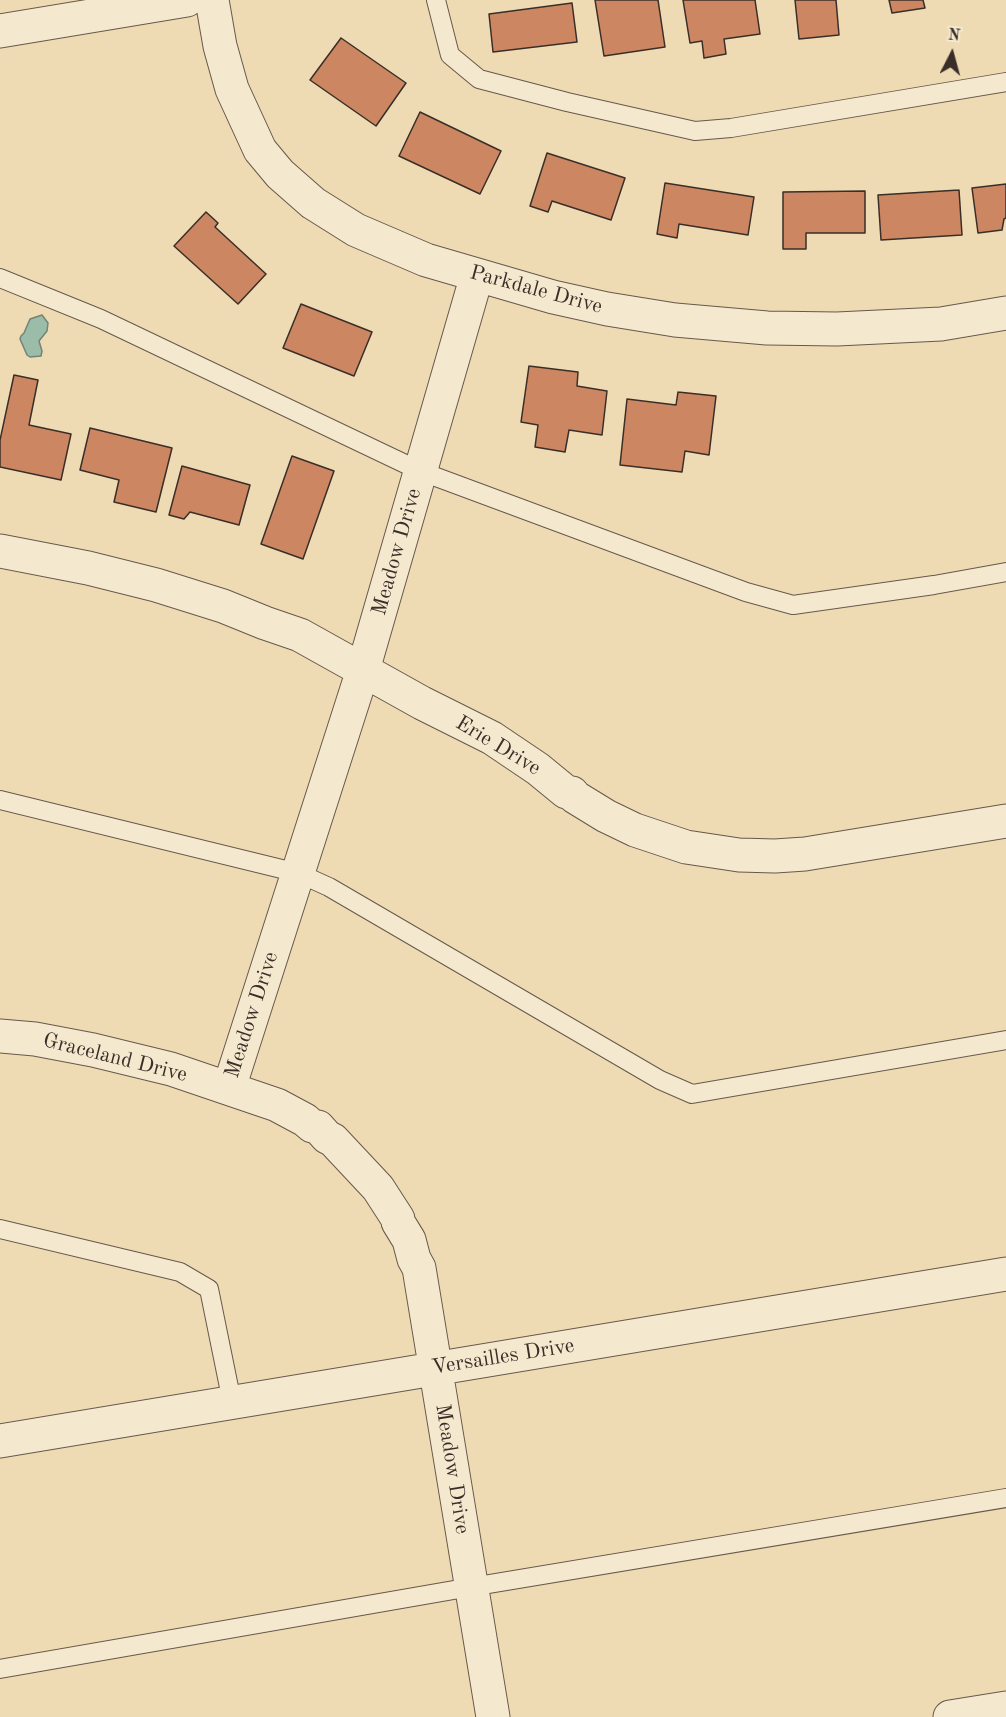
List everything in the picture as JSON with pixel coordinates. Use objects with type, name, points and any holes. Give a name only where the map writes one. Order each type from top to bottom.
[{"type":"street","points":[[0,31],[186,0]]},
{"type":"street","name":"Parkdale Drive","points":[[212,0],[220,46],[232,89],[260,150],[280,174],[313,203],[356,230],[426,260],[553,297],[675,320],[767,328],[837,330],[941,324],[1006,313]]},
{"type":"street","name":"Meadow Drive","points":[[477,275],[363,670],[229,1088],[277,1105],[312,1126],[318,1127],[354,1161],[378,1188],[409,1240],[419,1268],[493,1717]]},
{"type":"street","name":"Erie Drive","points":[[0,551],[87,568],[201,599],[300,635],[492,738],[560,787],[606,816],[645,833],[696,849],[739,855],[805,854],[1006,822]]},
{"type":"street","name":"Graceland Drive","points":[[0,1036],[35,1039],[93,1050],[229,1088]]},
{"type":"street","name":"Versailles Drive","points":[[0,1441],[1006,1274]]},
{"type":"street","points":[[950,1717],[1006,1708]]},
{"type":"lane","points":[[436,0],[450,55],[479,79],[695,131],[731,128],[1006,82]]},
{"type":"lane","points":[[0,278],[101,319],[420,471],[746,592],[793,605],[934,585],[1006,572]]},
{"type":"lane","points":[[0,800],[298,873],[329,887],[660,1080],[692,1094],[1006,1040]]},
{"type":"lane","points":[[0,1229],[180,1272],[208,1289],[232,1402]]},
{"type":"lane","points":[[0,1670],[471,1587],[1006,1498]]},
{"type":"shaded area","points":[[42,315],[48,323],[47,331],[39,341],[41,356],[30,357],[20,339],[30,319]]},
{"type":"building","points":[[595,0],[658,0],[665,47],[604,56]]},
{"type":"building","points":[[683,0],[755,0],[760,34],[724,39],[726,54],[704,58],[702,41],[690,43]]},
{"type":"building","points":[[795,0],[836,0],[839,35],[799,39]]},
{"type":"building","points":[[889,0],[923,0],[925,8],[892,13]]},
{"type":"building","points":[[572,3],[577,42],[493,52],[489,14]]},
{"type":"building","points":[[341,38],[406,83],[376,126],[310,80]]},
{"type":"building","points":[[420,112],[501,151],[480,194],[399,156]]},
{"type":"building","points":[[547,153],[625,178],[611,220],[552,201],[548,212],[530,206]]},
{"type":"building","points":[[665,183],[754,197],[748,235],[679,224],[677,238],[657,234]]},
{"type":"building","points":[[1006,184],[1006,218],[1002,230],[978,233],[972,188]]},
{"type":"building","points":[[959,190],[962,235],[881,240],[878,195]]},
{"type":"building","points":[[865,191],[865,233],[806,233],[806,249],[783,249],[783,192]]},
{"type":"building","points":[[206,212],[218,223],[215,227],[266,274],[238,304],[174,246]]},
{"type":"building","points":[[301,304],[372,332],[354,376],[283,348]]},
{"type":"building","points":[[529,366],[578,372],[577,386],[607,391],[602,435],[569,430],[565,452],[535,447],[538,425],[521,422]]},
{"type":"building","points":[[14,375],[38,380],[29,425],[71,434],[61,480],[0,467],[0,440]]},
{"type":"building","points":[[678,392],[716,396],[709,455],[685,451],[682,472],[620,465],[627,399],[676,405]]},
{"type":"building","points":[[90,428],[172,448],[156,512],[114,502],[119,480],[80,470]]},
{"type":"building","points":[[292,456],[334,471],[303,559],[261,544]]},
{"type":"building","points":[[182,466],[250,485],[239,525],[190,512],[184,519],[169,515]]}]
